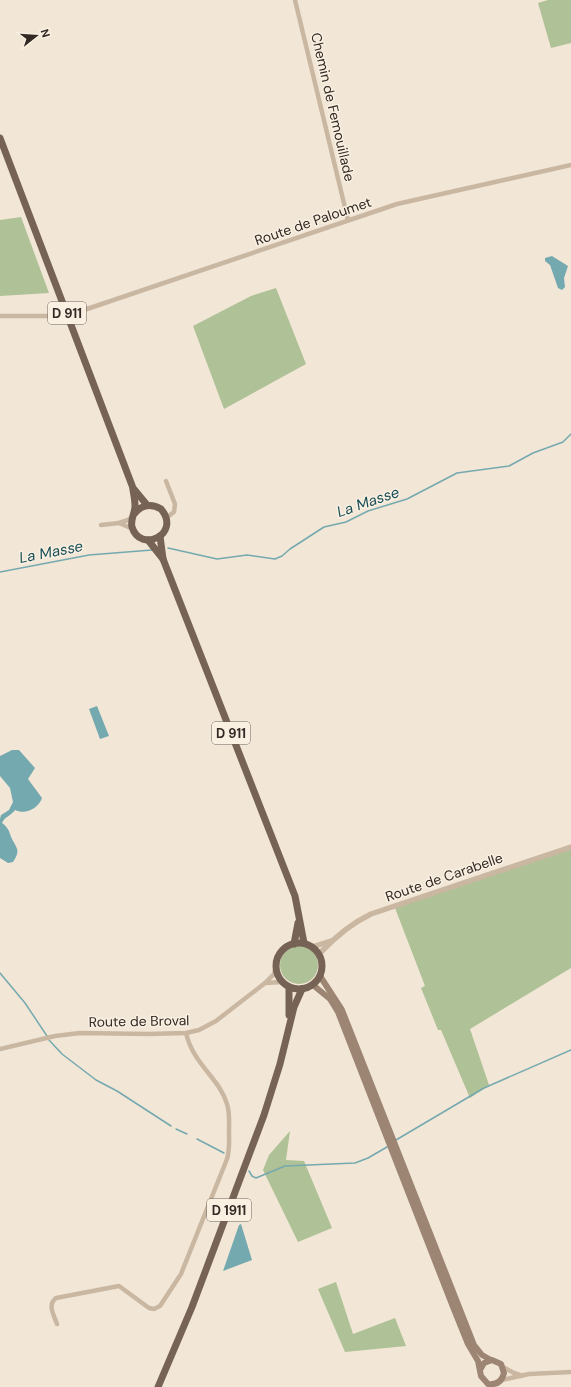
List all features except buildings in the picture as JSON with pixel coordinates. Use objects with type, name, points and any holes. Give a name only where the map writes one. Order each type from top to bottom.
[{"type":"main road","name":"D 911","points":[[0,138],[133,488],[134,515]]},
{"type":"main road","name":"D 911","points":[[133,488],[147,505]]},
{"type":"main road","points":[[147,505],[161,509],[166,518],[166,528],[160,536],[148,540],[138,536],[133,529],[134,515],[140,507],[147,505]]},
{"type":"main road","name":"D 911","points":[[160,536],[163,559],[295,896],[304,943]]},
{"type":"main road","name":"D 911","points":[[148,540],[163,559]]},
{"type":"main road","name":"D 911","points":[[294,944],[299,919]]},
{"type":"main road","points":[[304,943],[312,947],[319,954],[322,969],[320,976],[313,985],[302,989],[288,987],[282,982],[276,967],[277,959],[286,947],[304,943]]},
{"type":"main road","points":[[313,985],[330,999],[338,1012],[453,1308],[468,1344],[478,1361],[482,1380],[488,1385],[499,1383],[504,1374],[503,1367],[499,1362],[482,1355],[474,1345],[342,1010],[320,976]]},
{"type":"main road","name":"D 1911","points":[[288,987],[290,999],[288,1029]]},
{"type":"main road","name":"D 1911","points":[[158,1387],[192,1307],[264,1115],[280,1064],[296,1002],[302,989]]},
{"type":"main road","points":[[480,1370],[484,1363],[491,1360]]},
{"type":"street","name":"Chemin de Femouillade","points":[[295,0],[348,220]]},
{"type":"street","name":"Route de Paloumet","points":[[0,316],[54,316],[87,309],[397,204],[571,165]]},
{"type":"street","points":[[166,481],[175,504],[174,512],[166,518]]},
{"type":"street","points":[[101,525],[128,520],[134,515]]},
{"type":"street","points":[[118,523],[133,529]]},
{"type":"street","name":"Route de Carabelle","points":[[319,954],[331,941],[347,928],[371,914],[571,847]]},
{"type":"street","name":"Route de Carabelle","points":[[312,947],[331,941]]},
{"type":"street","name":"Route de Broval","points":[[0,1049],[55,1036],[80,1033],[186,1033],[210,1026],[265,983],[274,974],[276,967]]},
{"type":"street","points":[[265,983],[282,982]]},
{"type":"street","points":[[57,1324],[51,1307],[52,1301],[56,1298],[119,1286],[150,1308],[154,1309],[160,1306],[181,1274],[227,1159],[230,1144],[227,1103],[221,1091],[198,1062],[186,1033]]},
{"type":"street","points":[[503,1367],[514,1374],[522,1375],[571,1372]]},
{"type":"street","points":[[499,1383],[522,1375]]},
{"type":"green space","points":[[548,0],[571,0],[571,43],[551,48],[538,3]]},
{"type":"green space","points":[[21,217],[49,293],[0,296],[0,220]]},
{"type":"green space","points":[[276,288],[306,364],[224,409],[193,326],[251,296]]},
{"type":"green space","points":[[571,847],[571,968],[470,1029],[489,1085],[470,1098],[441,1030],[438,1030],[421,988],[425,986],[395,908]]},
{"type":"green space","points":[[295,946],[303,946],[313,951],[317,958],[317,972],[313,979],[303,984],[295,984],[285,979],[283,976],[280,969],[280,961],[285,951],[288,949]]},
{"type":"green space","points":[[290,1131],[286,1160],[304,1161],[332,1228],[298,1242],[263,1170],[269,1155]]},
{"type":"green space","points":[[336,1282],[353,1334],[395,1318],[406,1346],[345,1352],[318,1289]]},
{"type":"water","points":[[552,256],[568,266],[564,278],[565,287],[562,290],[558,288],[550,265],[545,261],[545,258]]},
{"type":"water","points":[[97,706],[109,736],[100,739],[89,709]]},
{"type":"water","points":[[12,750],[19,750],[35,768],[28,779],[42,798],[38,805],[31,810],[23,812],[15,810],[2,823],[8,830],[17,848],[17,855],[13,862],[8,863],[0,858],[0,819],[1,815],[9,810],[13,802],[10,788],[0,776],[0,756]]},
{"type":"water","points":[[241,1224],[252,1260],[223,1271],[239,1225]]},
{"type":"waterway","name":"La Masse","points":[[168,548],[217,559],[247,555],[275,559],[282,556],[290,549],[324,527],[346,522],[368,511],[407,499],[457,473],[509,466],[533,453],[563,442],[571,434]]},
{"type":"waterway","name":"La Masse","points":[[0,572],[89,555],[152,550]]},
{"type":"waterway","points":[[0,973],[25,1003],[47,1036]]},
{"type":"waterway","points":[[49,1040],[62,1054],[96,1080],[117,1091],[171,1126]]},
{"type":"waterway","points":[[396,1140],[484,1088],[571,1050]]},
{"type":"waterway","points":[[176,1129],[187,1134]]},
{"type":"waterway","points":[[197,1139],[224,1153]]},
{"type":"waterway","points":[[249,1171],[252,1176],[256,1178],[285,1166],[355,1163],[368,1158],[387,1147]]}]
